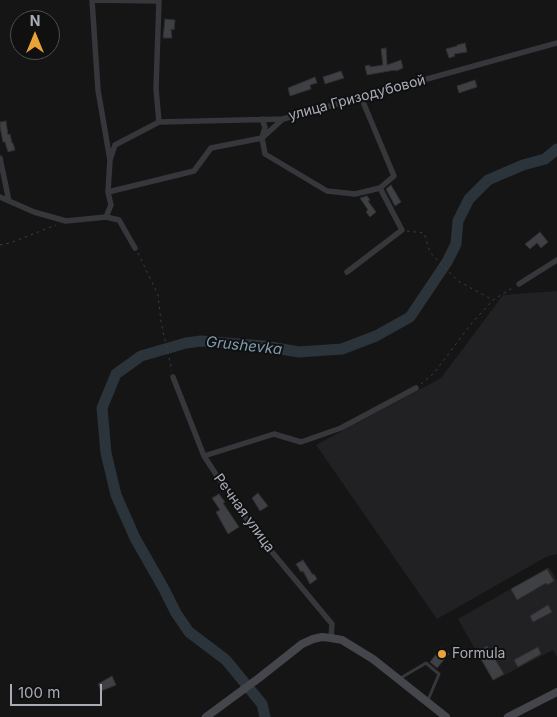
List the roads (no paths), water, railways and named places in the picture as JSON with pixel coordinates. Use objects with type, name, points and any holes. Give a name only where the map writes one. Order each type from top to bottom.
[{"type":"main road","points":[[206,717],[260,678],[302,644],[313,638],[322,637],[342,640],[373,659],[446,717]]},
{"type":"main road","points":[[508,717],[557,692]]},
{"type":"street","points":[[106,217],[111,204],[108,192],[110,160],[98,90],[93,0],[158,1],[156,89],[160,122]]},
{"type":"street","name":"улица Гризодубовой","points":[[110,160],[115,145],[160,122],[283,118],[557,43]]},
{"type":"street","points":[[262,119],[265,127],[262,138],[265,154],[327,191],[355,194],[380,188],[394,176],[361,97]]},
{"type":"street","points":[[108,192],[194,171],[211,148],[262,138],[283,118]]},
{"type":"street","points":[[0,158],[9,201]]},
{"type":"street","points":[[347,272],[402,230],[380,188]]},
{"type":"street","points":[[0,197],[34,212],[66,221],[106,217],[119,220],[135,248]]},
{"type":"street","points":[[520,284],[557,260]]},
{"type":"street","name":"Речная улица","points":[[173,377],[204,456],[257,534],[332,624],[331,638]]},
{"type":"street","points":[[204,456],[274,434],[302,442],[341,428],[416,388]]},
{"type":"lane","points":[[399,679],[426,663],[439,674],[427,702]]},
{"type":"waterway","name":"Grushevka","points":[[265,717],[262,704],[226,660],[189,632],[176,613],[135,538],[116,495],[106,453],[102,408],[116,374],[141,356],[186,343],[201,341],[264,346],[299,352],[342,349],[376,336],[410,317],[447,262],[456,244],[458,221],[469,199],[488,180],[523,165],[545,159],[557,149]]},
{"type":"place","name":"Formula","points":[[442,654]]}]
